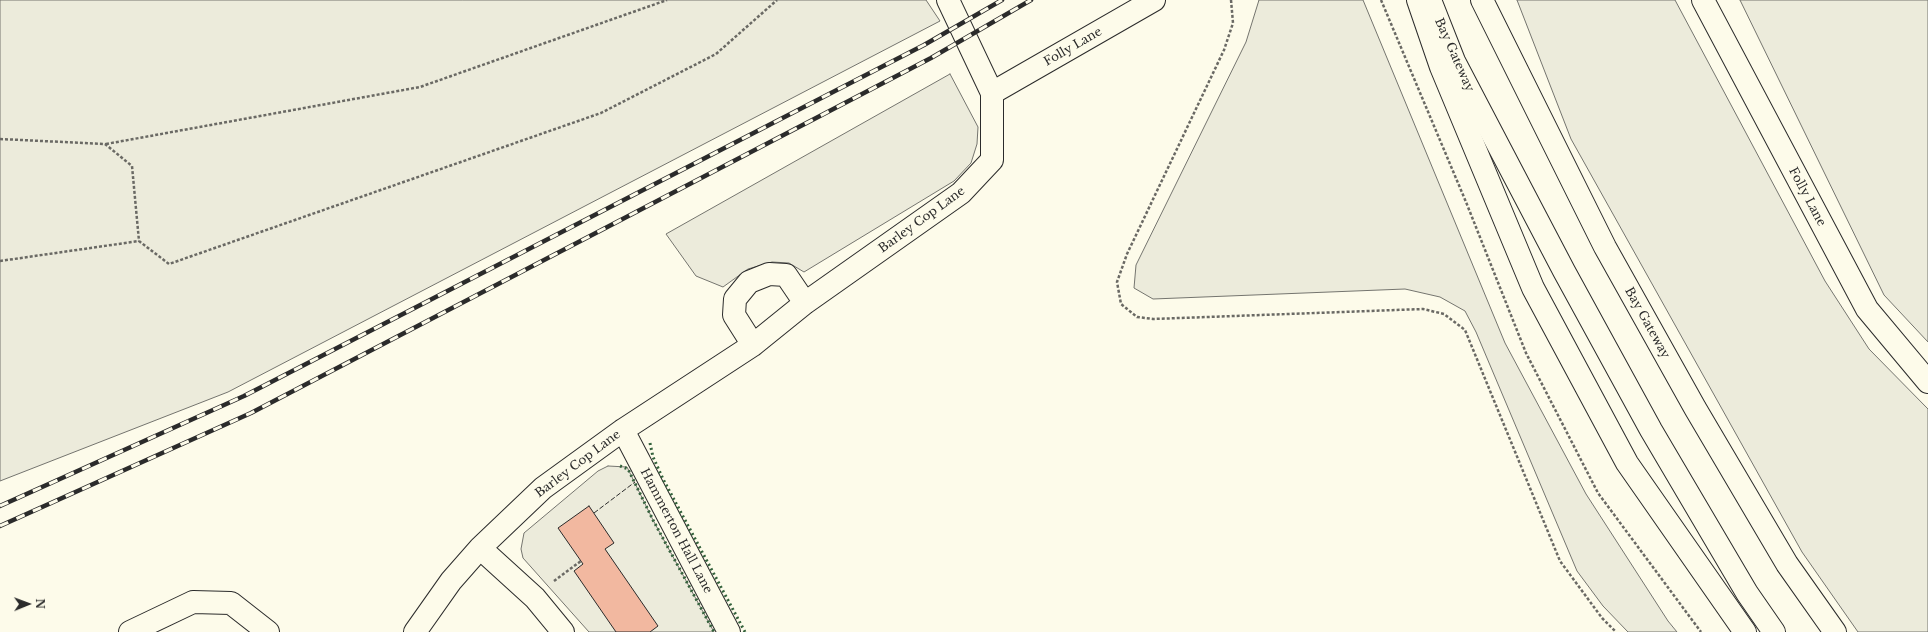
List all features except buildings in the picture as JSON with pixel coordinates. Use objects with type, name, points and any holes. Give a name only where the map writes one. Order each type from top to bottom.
[{"type":"main road","name":"Barley Cop Lane","points":[[415,632],[451,582],[480,548],[543,488],[623,430],[752,345],[805,303],[962,193],[992,160],[992,93],[948,0]]},
{"type":"main road","name":"Folly Lane","points":[[992,93],[1154,0]]},
{"type":"main road","points":[[1418,0],[1440,67],[1533,288],[1627,463],[1745,632]]},
{"type":"main road","name":"Bay Gateway","points":[[1430,0],[1454,61],[1564,271],[1651,430],[1746,593],[1774,632]]},
{"type":"main road","name":"Bay Gateway","points":[[1482,0],[1604,246],[1695,408],[1787,564],[1835,632]]},
{"type":"main road","name":"Folly Lane","points":[[1703,0],[1866,309],[1928,382]]},
{"type":"main road","points":[[752,345],[734,315],[735,299],[749,282],[769,274],[786,275],[805,303]]},
{"type":"main road","name":"Hammerton Hall Lane","points":[[623,430],[729,632]]},
{"type":"main road","points":[[480,548],[535,598],[563,632]]},
{"type":"main road","points":[[130,632],[193,602],[231,603],[268,632]]},
{"type":"path","points":[[0,139],[105,144],[420,87],[668,0]]},
{"type":"path","points":[[0,261],[139,241],[169,264],[601,113],[716,54],[777,0]]},
{"type":"path","points":[[1231,0],[1233,23],[1224,50],[1127,254],[1117,282],[1121,304],[1137,317],[1153,319],[1423,309],[1444,314],[1465,330],[1560,561],[1602,618],[1616,632]]},
{"type":"path","points":[[105,144],[132,166],[139,241]]},
{"type":"path","points":[[554,581],[581,561]]},
{"type":"shaded area","points":[[0,0],[926,0],[940,21],[228,392],[0,481]]},
{"type":"shaded area","points":[[1259,0],[1363,0],[1505,343],[1586,494],[1668,621],[1677,632],[1628,632],[1603,606],[1577,571],[1476,332],[1465,311],[1440,297],[1405,289],[1153,299],[1134,288],[1136,265],[1246,42]]},
{"type":"shaded area","points":[[1517,0],[1675,0],[1825,281],[1869,349],[1928,409],[1928,632],[1858,632],[1802,552],[1571,139]]},
{"type":"shaded area","points":[[1740,0],[1928,0],[1928,342],[1884,295]]},
{"type":"shaded area","points":[[950,74],[978,127],[977,144],[971,163],[954,181],[804,272],[789,263],[772,262],[748,269],[723,287],[696,276],[666,234]]},
{"type":"shaded area","points":[[608,466],[627,467],[653,520],[714,632],[589,632],[523,558],[521,549],[524,533],[598,471]]},
{"type":"railway","points":[[0,506],[244,396],[924,45],[1002,0]]},
{"type":"railway","points":[[0,526],[251,413],[931,58],[1031,0]]},
{"type":"hedge","points":[[650,443],[653,457],[663,479],[745,632]]},
{"type":"hedge","points":[[620,466],[628,469],[653,520],[714,632]]},
{"type":"fence","points":[[594,513],[635,482]]}]
